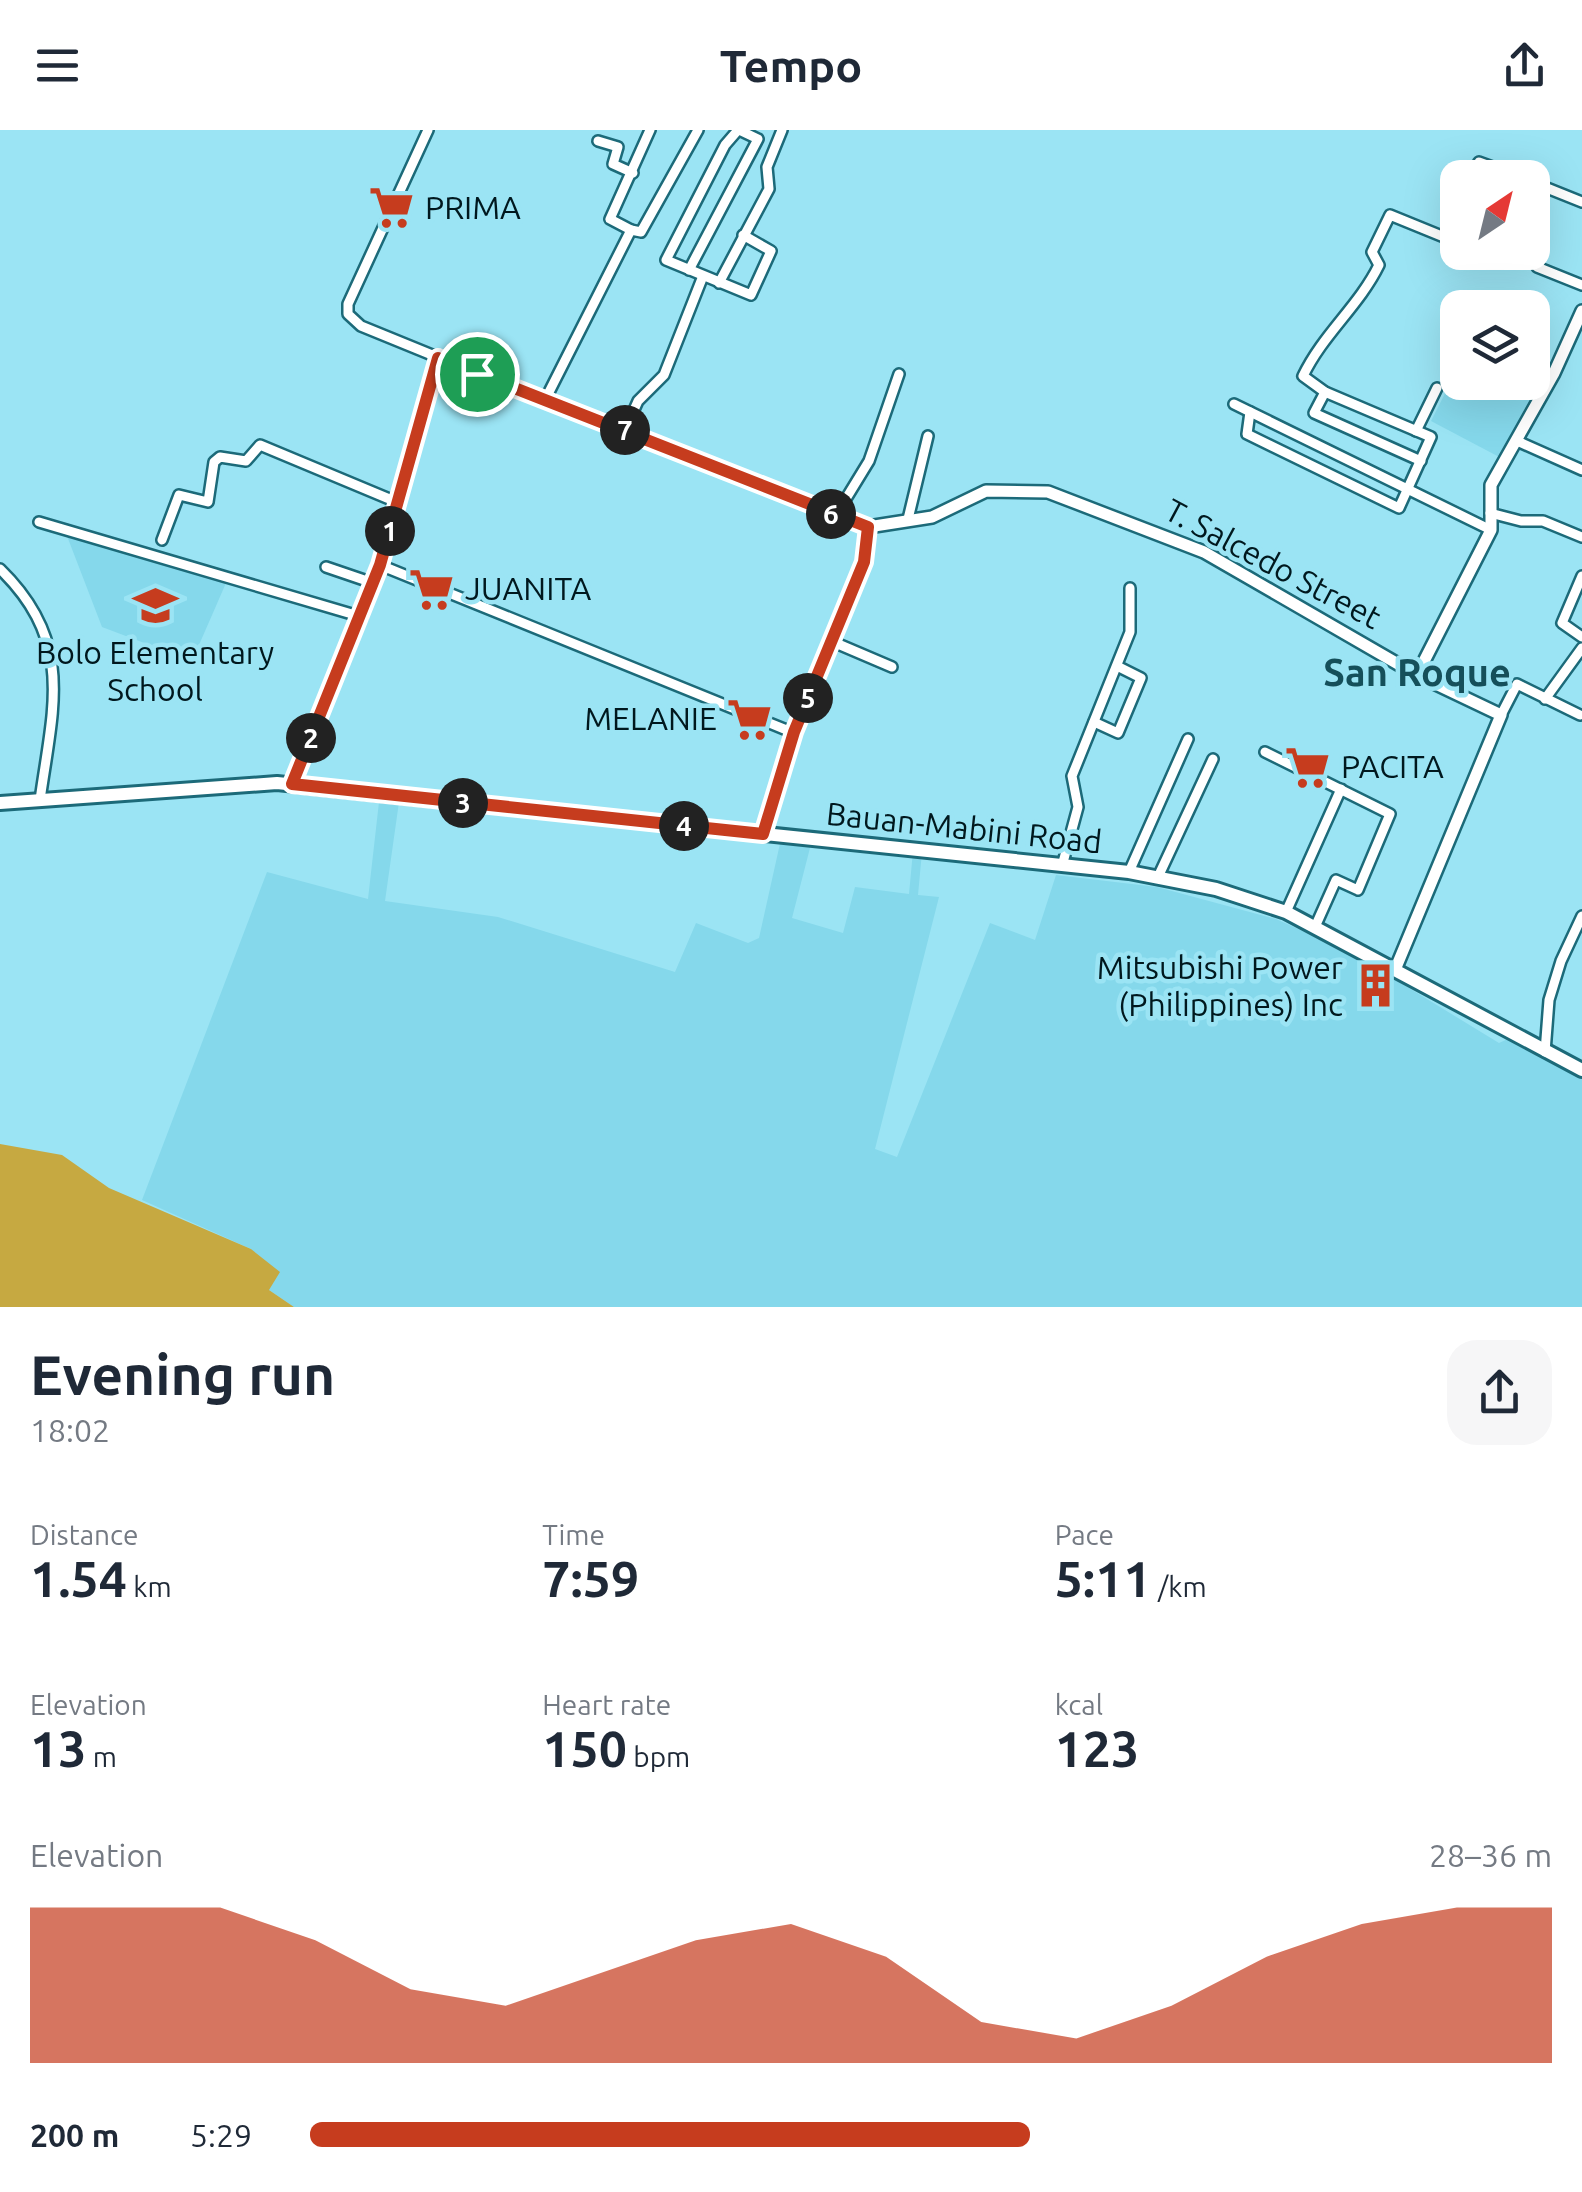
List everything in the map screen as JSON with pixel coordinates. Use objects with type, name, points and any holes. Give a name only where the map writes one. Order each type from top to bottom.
[{"type":"main road","name":"Bauan-Mabini Road","points":[[0,803],[292,784],[1129,872],[1286,912],[1582,1070]]},
{"type":"street","points":[[428,130],[348,304],[348,314],[361,326],[868,527],[864,562],[794,732],[763,834]]},
{"type":"street","points":[[650,130],[610,219],[641,232],[698,130]]},
{"type":"street","points":[[688,270],[758,139],[738,130],[725,145],[666,260],[688,270],[751,295],[771,251],[743,235]]},
{"type":"street","points":[[720,283],[768,189],[767,167],[782,130]]},
{"type":"street","points":[[598,141],[618,148],[613,164],[633,173]]},
{"type":"street","points":[[1550,189],[1582,202]]},
{"type":"street","points":[[1250,412],[1247,434],[1397,510],[1431,438],[1325,392],[1303,376],[1335,322],[1366,293],[1379,265],[1372,252],[1390,215],[1440,235]]},
{"type":"street","points":[[544,400],[631,230]]},
{"type":"street","points":[[1544,270],[1582,285]]},
{"type":"street","points":[[625,430],[644,393],[664,375],[703,276]]},
{"type":"street","points":[[1418,675],[1491,530],[1491,485],[1582,311]]},
{"type":"street","points":[[292,784],[374,583],[438,358]]},
{"type":"street","points":[[836,516],[869,461],[899,374]]},
{"type":"street","points":[[1416,432],[1438,388]]},
{"type":"street","points":[[1325,392],[1314,413],[1421,461]]},
{"type":"street","points":[[1234,404],[1491,530]]},
{"type":"street","points":[[908,519],[928,436]]},
{"type":"street","points":[[1516,441],[1582,470]]},
{"type":"street","points":[[162,540],[179,495],[208,502],[214,462],[220,458],[246,461],[260,445],[399,503]]},
{"type":"street","name":"T. Salcedo Street","points":[[868,527],[932,516],[986,492],[1048,492],[1204,552],[1418,675],[1501,715]]},
{"type":"street","points":[[1490,513],[1521,521],[1543,520],[1582,536]]},
{"type":"street","points":[[39,522],[362,617]]},
{"type":"street","points":[[380,565],[794,732]]},
{"type":"street","points":[[0,568],[33,607],[53,656],[56,686],[40,800]]},
{"type":"street","points":[[326,568],[374,583]]},
{"type":"street","points":[[1582,576],[1562,623],[1582,636]]},
{"type":"street","points":[[1062,866],[1078,807],[1072,776],[1130,632],[1130,588]]},
{"type":"street","points":[[831,642],[892,667]]},
{"type":"street","points":[[1544,699],[1582,648]]},
{"type":"street","points":[[1094,722],[1118,732],[1141,678],[1119,667]]},
{"type":"street","points":[[1395,970],[1517,684],[1580,715]]},
{"type":"street","points":[[1129,872],[1188,739]]},
{"type":"street","points":[[1266,752],[1386,812],[1390,819],[1358,890],[1336,880],[1315,927]]},
{"type":"street","points":[[1158,877],[1212,759]]},
{"type":"street","points":[[1286,912],[1341,789]]},
{"type":"street","points":[[1545,1052],[1550,1000],[1561,961],[1582,916]]},
{"type":"shaded area","points":[[1442,400],[1534,400],[1503,459],[1431,421]]},
{"type":"shaded area","name":"Bolo Elementary School","points":[[67,536],[146,553],[226,583],[192,661],[102,627]]},
{"type":"shaded area","points":[[379,802],[399,802],[385,901],[498,917],[675,972],[696,923],[748,943],[759,938],[781,839],[811,844],[792,918],[843,933],[855,887],[909,894],[913,851],[922,852],[918,895],[939,897],[875,1149],[897,1157],[990,923],[1035,940],[1056,875],[1157,887],[1276,919],[1350,952],[1499,1043],[1510,1038],[1582,1075],[1582,1307],[294,1307],[269,1290],[251,1249],[142,1200],[267,872],[368,899]]},
{"type":"shaded area","points":[[0,1144],[62,1155],[109,1188],[251,1249],[280,1272],[269,1290],[294,1307],[0,1307]]},
{"type":"place","name":"PRIMA","points":[[392,208]]},
{"type":"place","name":"JUANITA","points":[[432,589]]},
{"type":"place","name":"Bolo Elementary School","points":[[155,605]]},
{"type":"place","name":"MELANIE","points":[[750,719]]},
{"type":"place","name":"PACITA","points":[[1308,767]]},
{"type":"place","name":"Mitsubishi Power (Philippines) Inc","points":[[1376,986]]},
{"type":"district","name":"San Roque","points":[[1417,673]]},
{"type":"route","points":[[438,358],[477,374],[689,454],[813,509],[868,527],[864,562],[794,732],[763,834],[292,784],[380,565],[438,358]]}]
